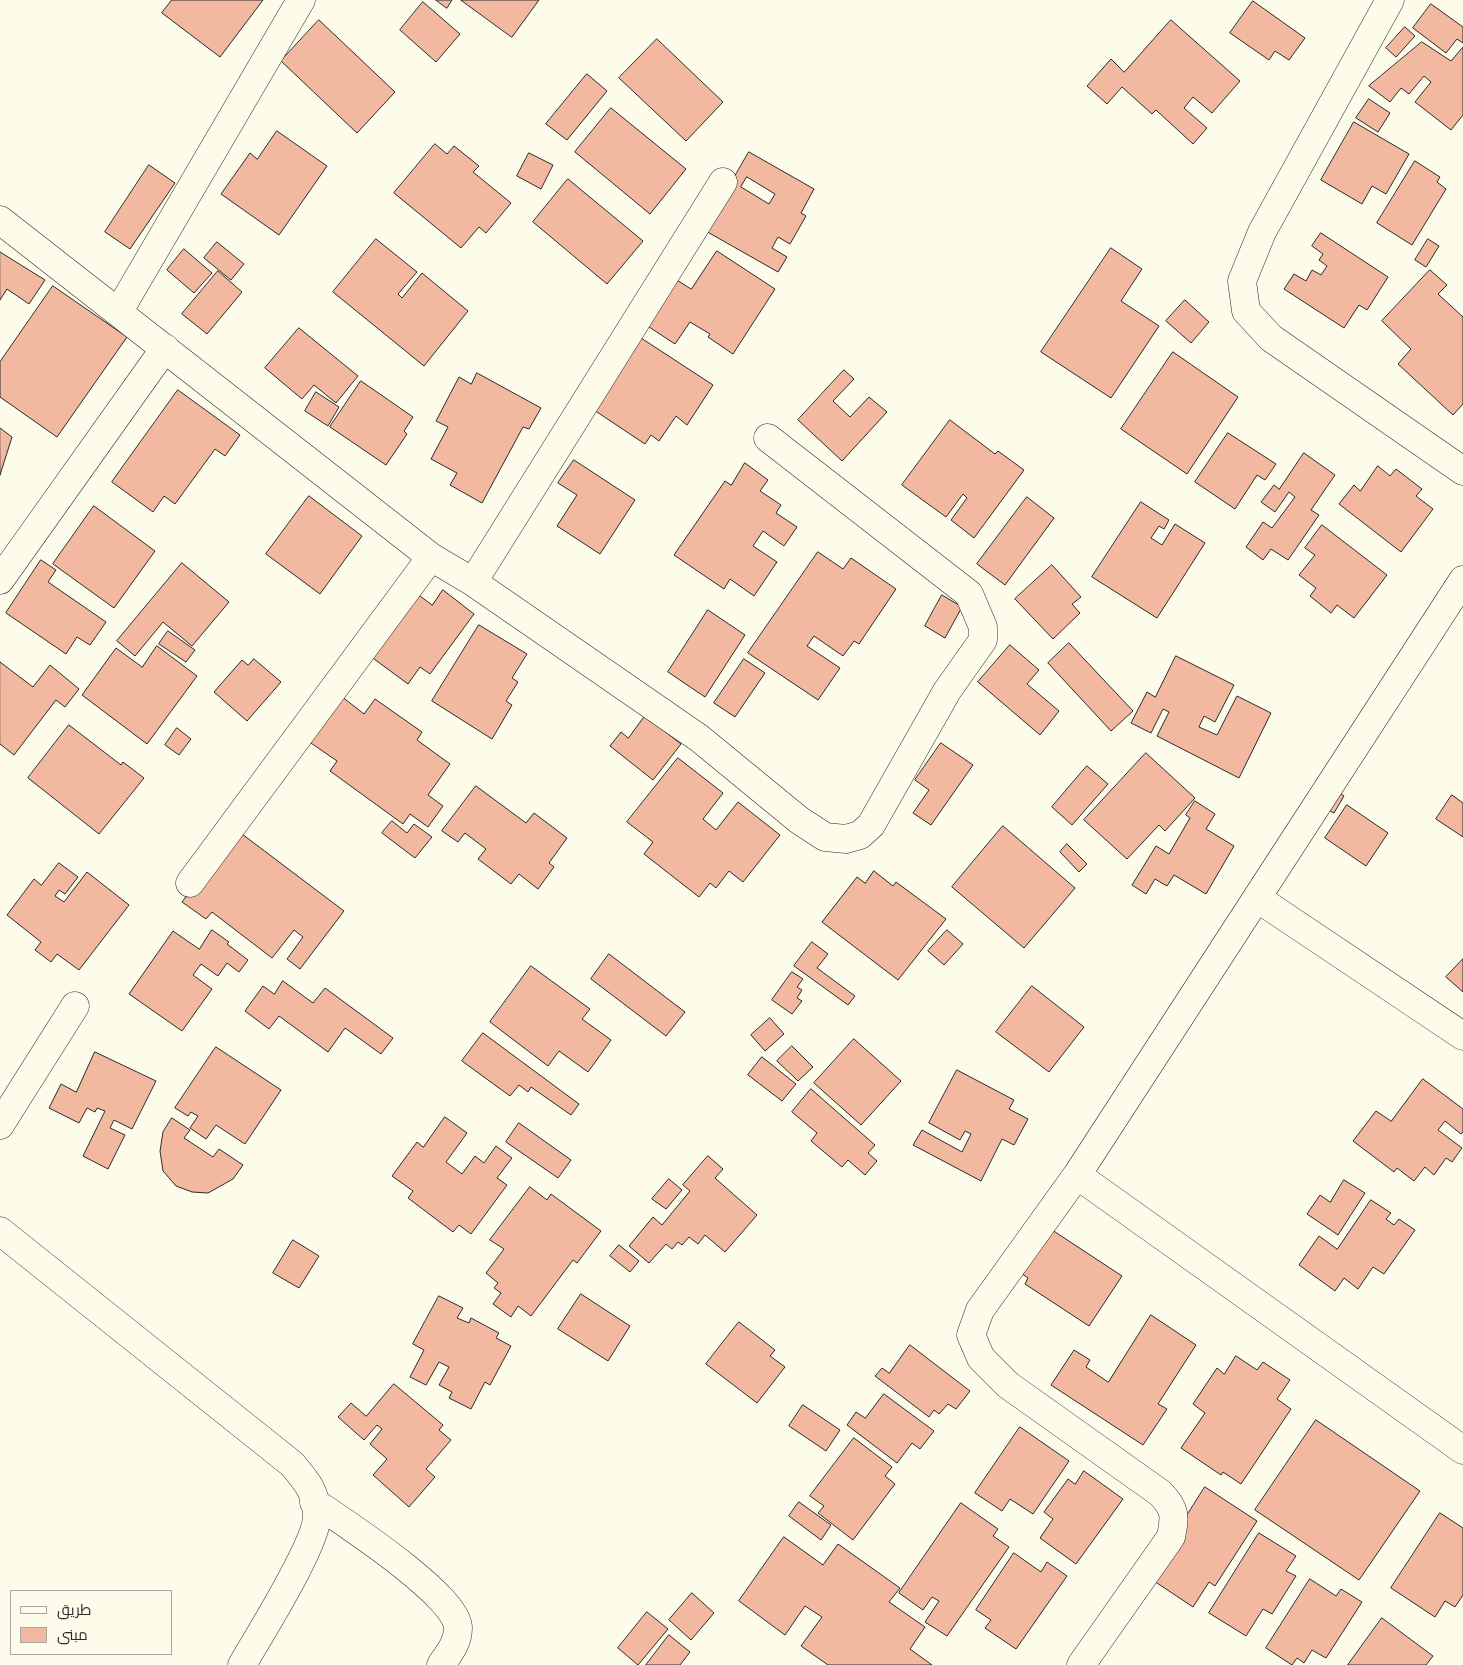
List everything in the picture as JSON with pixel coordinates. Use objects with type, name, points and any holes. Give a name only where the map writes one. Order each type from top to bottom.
[{"type":"street","points":[[119,311],[302,0]]},
{"type":"street","points":[[1390,0],[1262,232],[1242,281],[1246,311],[1271,338],[1463,471]]},
{"type":"street","points":[[473,582],[723,182]]},
{"type":"street","points":[[0,220],[119,311],[431,557],[473,582],[699,738],[799,820],[825,836],[846,839],[860,835],[871,825],[947,691],[975,654],[983,640],[983,627],[969,594],[768,438]]},
{"type":"street","points":[[0,580],[166,348]]},
{"type":"street","points":[[190,883],[431,557]]},
{"type":"street","points":[[1081,1665],[1171,1537],[1175,1520],[1171,1504],[1160,1493],[1008,1384],[981,1358],[971,1335],[980,1310],[1077,1175],[1463,580]]},
{"type":"street","points":[[1258,898],[1463,1036]]},
{"type":"street","points":[[0,1125],[75,1006]]},
{"type":"street","points":[[1077,1175],[1463,1450]]},
{"type":"street","points":[[0,1231],[292,1464],[311,1488],[317,1516],[309,1544],[242,1665]]},
{"type":"street","points":[[314,1502],[379,1547],[432,1589],[452,1610],[458,1627],[455,1645],[441,1665]]},
{"type":"building","points":[[172,0],[263,0],[220,57],[162,13]]},
{"type":"building","points":[[436,0],[452,0],[447,8]]},
{"type":"building","points":[[461,0],[539,0],[512,37]]},
{"type":"building","points":[[1253,1],[1305,38],[1289,60],[1275,51],[1269,60],[1230,33]]},
{"type":"building","points":[[423,2],[460,34],[436,62],[400,30]]},
{"type":"building","points":[[1431,4],[1463,27],[1463,43],[1457,39],[1446,53],[1413,28]]},
{"type":"building","points":[[319,20],[395,92],[357,133],[281,61]]},
{"type":"building","points":[[1171,20],[1240,81],[1212,113],[1193,97],[1184,108],[1207,128],[1193,144],[1156,110],[1152,114],[1122,87],[1107,104],[1087,86],[1111,59],[1124,72]]},
{"type":"building","points":[[1405,27],[1415,36],[1396,57],[1386,48]]},
{"type":"building","points":[[657,39],[723,102],[686,141],[619,78]]},
{"type":"building","points":[[1422,42],[1451,61],[1463,47],[1463,115],[1451,130],[1415,102],[1431,82],[1424,76],[1409,94],[1401,88],[1390,102],[1369,86]]},
{"type":"building","points":[[587,74],[607,91],[567,140],[546,124]]},
{"type":"building","points":[[1369,99],[1390,113],[1378,132],[1356,118]]},
{"type":"building","points":[[611,108],[686,169],[650,214],[575,152]]},
{"type":"building","points":[[1354,122],[1409,154],[1386,194],[1372,186],[1362,204],[1321,180]]},
{"type":"building","points":[[277,131],[327,166],[279,235],[221,194],[250,153],[257,159]]},
{"type":"building","points":[[435,144],[447,154],[454,146],[479,166],[473,172],[511,203],[486,233],[479,227],[461,248],[394,193]]},
{"type":"building","points":[[749,152],[814,189],[801,213],[806,216],[790,244],[778,237],[772,248],[787,257],[778,272],[704,230]],"holes":[[[747,177],[775,194],[769,204],[741,187]]]},
{"type":"building","points":[[529,153],[553,165],[541,189],[517,176]]},
{"type":"building","points":[[1415,161],[1440,177],[1437,182],[1446,189],[1412,245],[1377,223]]},
{"type":"building","points":[[149,165],[175,183],[130,249],[105,232]]},
{"type":"building","points":[[568,179],[643,241],[607,284],[533,222]]},
{"type":"building","points":[[1321,233],[1388,277],[1367,310],[1359,305],[1344,328],[1284,289],[1294,274],[1306,281],[1312,270],[1321,275],[1327,266],[1319,260],[1323,254],[1312,246]]},
{"type":"building","points":[[376,239],[417,272],[398,294],[402,298],[422,273],[468,311],[424,366],[333,292]]},
{"type":"building","points":[[1428,239],[1439,246],[1426,267],[1415,260]]},
{"type":"building","points":[[217,242],[244,264],[231,280],[204,258]]},
{"type":"building","points":[[1111,248],[1142,269],[1121,301],[1159,326],[1111,398],[1041,352]]},
{"type":"building","points":[[184,249],[212,273],[194,293],[167,270]]},
{"type":"building","points":[[717,251],[775,289],[733,354],[708,337],[710,334],[690,322],[675,344],[640,321],[669,275],[691,289]]},
{"type":"building","points":[[0,252],[45,280],[29,304],[7,289],[0,300]]},
{"type":"building","points":[[1430,270],[1447,285],[1438,294],[1463,317],[1463,404],[1453,415],[1398,364],[1411,349],[1382,321]]},
{"type":"building","points":[[218,271],[242,292],[207,334],[182,314]]},
{"type":"building","points":[[53,286],[127,337],[57,437],[0,397],[0,362]]},
{"type":"building","points":[[1185,300],[1209,322],[1191,343],[1166,321]]},
{"type":"building","points":[[299,328],[358,376],[336,403],[314,385],[302,399],[265,368]]},
{"type":"building","points":[[638,336],[713,385],[687,425],[676,416],[659,441],[651,435],[645,444],[591,408]]},
{"type":"building","points":[[1173,352],[1238,397],[1187,474],[1121,429]]},
{"type":"building","points":[[844,370],[854,379],[833,401],[850,417],[869,397],[887,412],[842,461],[798,420]]},
{"type":"building","points":[[477,373],[541,408],[529,429],[523,427],[482,503],[450,485],[457,473],[431,459],[448,427],[436,421],[459,377],[471,384]]},
{"type":"building","points":[[361,381],[413,417],[404,431],[407,434],[386,465],[330,427]]},
{"type":"building","points":[[178,390],[240,435],[225,456],[215,449],[175,504],[164,496],[153,512],[112,482]]},
{"type":"building","points":[[316,392],[339,407],[328,426],[305,411]]},
{"type":"building","points":[[950,420],[995,454],[998,451],[1024,470],[974,538],[951,520],[967,498],[963,494],[946,517],[902,485]]},
{"type":"building","points":[[0,428],[12,437],[0,475]]},
{"type":"building","points":[[1228,433],[1276,464],[1265,480],[1257,475],[1235,509],[1195,482]]},
{"type":"building","points":[[1304,453],[1335,475],[1311,510],[1319,515],[1288,560],[1271,549],[1263,560],[1246,547],[1263,522],[1272,528],[1295,497],[1289,492],[1275,512],[1261,502],[1274,485],[1279,489]]},
{"type":"building","points":[[574,460],[635,500],[600,554],[557,526],[577,495],[558,483]]},
{"type":"building","points":[[745,463],[768,480],[760,491],[781,505],[776,513],[797,527],[784,546],[763,531],[753,546],[777,562],[754,596],[730,579],[724,589],[674,555],[725,481],[731,485]]},
{"type":"building","points":[[1378,466],[1390,476],[1396,469],[1422,489],[1416,496],[1433,509],[1401,552],[1339,504],[1354,485],[1360,491]]},
{"type":"building","points":[[309,496],[362,536],[320,594],[266,554]]},
{"type":"building","points":[[1027,497],[1054,518],[1005,585],[977,564]]},
{"type":"building","points":[[1141,502],[1169,520],[1164,529],[1159,526],[1151,538],[1162,545],[1175,524],[1205,543],[1157,618],[1092,577]]},
{"type":"building","points":[[94,506],[155,551],[114,608],[53,564]]},
{"type":"building","points":[[1322,525],[1387,575],[1354,618],[1337,605],[1331,613],[1310,596],[1316,588],[1299,575],[1315,555],[1305,548]]},
{"type":"building","points":[[818,552],[843,569],[851,558],[896,589],[859,644],[854,641],[843,656],[814,636],[807,646],[840,668],[818,700],[748,653]]},
{"type":"building","points":[[41,560],[56,570],[48,582],[106,622],[90,645],[77,637],[66,654],[6,613]]},
{"type":"building","points":[[182,563],[229,602],[192,646],[163,622],[135,656],[117,641]]},
{"type":"building","points":[[1052,565],[1081,597],[1072,604],[1080,613],[1053,639],[1015,599]]},
{"type":"building","points":[[443,590],[474,614],[430,674],[420,667],[408,684],[370,656],[416,593],[432,605]]},
{"type":"building","points":[[942,595],[962,607],[945,638],[925,626]]},
{"type":"building","points":[[708,610],[745,635],[705,697],[668,672]]},
{"type":"building","points":[[479,625],[527,654],[512,678],[518,682],[506,701],[512,705],[492,739],[432,701]]},
{"type":"building","points":[[168,631],[195,650],[186,662],[159,644]]},
{"type":"building","points":[[1069,643],[1133,711],[1111,731],[1048,663]]},
{"type":"building","points":[[1010,645],[1039,670],[1027,684],[1059,711],[1040,735],[978,682]]},
{"type":"building","points":[[157,646],[197,676],[147,744],[82,695],[116,648],[142,667]]},
{"type":"building","points":[[1176,656],[1234,685],[1215,722],[1204,716],[1199,727],[1217,735],[1237,696],[1271,713],[1239,778],[1157,736],[1169,712],[1163,709],[1151,733],[1131,723],[1147,692],[1155,697]]},
{"type":"building","points":[[254,659],[281,682],[247,721],[214,692],[242,660],[248,665]]},
{"type":"building","points":[[744,659],[765,673],[735,717],[714,703]]},
{"type":"building","points":[[0,662],[33,687],[50,665],[79,689],[65,707],[56,700],[14,755],[0,744]]},
{"type":"building","points":[[341,696],[364,714],[375,699],[422,732],[417,740],[450,764],[428,795],[443,806],[428,827],[410,814],[403,824],[330,771],[337,761],[308,741]]},
{"type":"building","points":[[645,716],[681,744],[653,780],[610,746],[621,732],[628,738]]},
{"type":"building","points":[[69,725],[121,765],[123,762],[144,778],[99,834],[28,778]]},
{"type":"building","points":[[177,728],[191,739],[179,755],[165,745]]},
{"type":"building","points":[[941,743],[973,765],[931,825],[913,813],[929,790],[915,780]]},
{"type":"building","points":[[1146,753],[1195,798],[1165,831],[1159,825],[1127,859],[1084,820]]},
{"type":"building","points":[[678,758],[723,793],[703,819],[716,830],[738,802],[780,835],[743,882],[729,871],[716,888],[710,883],[699,897],[644,854],[653,842],[627,822]]},
{"type":"building","points":[[1087,766],[1108,784],[1072,825],[1052,807]]},
{"type":"building","points":[[476,786],[526,823],[534,813],[567,838],[549,863],[554,867],[538,889],[519,874],[511,884],[478,859],[486,849],[465,833],[458,842],[442,831]]},
{"type":"building","points":[[1332,788],[1344,796],[1334,813],[1321,806]]},
{"type":"building","points":[[1452,795],[1463,803],[1463,837],[1436,819]]},
{"type":"building","points":[[1195,801],[1215,814],[1206,829],[1234,846],[1206,894],[1174,875],[1167,886],[1155,879],[1146,894],[1132,885],[1156,846],[1169,854],[1190,818],[1186,815]]},
{"type":"building","points":[[1347,805],[1388,833],[1366,866],[1325,838]]},
{"type":"building","points":[[392,821],[407,833],[414,824],[432,837],[415,858],[382,833]]},
{"type":"building","points":[[1003,826],[1075,888],[1024,948],[952,887]]},
{"type":"building","points":[[242,834],[344,911],[300,969],[287,959],[303,937],[294,930],[272,958],[212,912],[206,919],[182,902],[203,873]]},
{"type":"building","points":[[1067,844],[1087,864],[1079,872],[1060,852]]},
{"type":"building","points":[[59,863],[78,877],[65,894],[59,890],[55,896],[64,902],[87,872],[129,905],[79,970],[57,954],[51,962],[35,950],[41,942],[7,915],[34,879],[41,885]]},
{"type":"building","points":[[874,871],[893,886],[896,882],[946,919],[898,980],[822,922],[857,877],[865,883]]},
{"type":"building","points":[[212,930],[229,942],[227,944],[248,960],[239,972],[227,963],[218,976],[201,964],[193,975],[212,989],[182,1031],[129,994],[173,931],[199,949]]},
{"type":"building","points":[[947,930],[963,944],[944,965],[928,951]]},
{"type":"building","points":[[812,942],[828,954],[817,968],[855,996],[848,1005],[794,966]]},
{"type":"building","points":[[609,954],[685,1012],[666,1036],[591,979]]},
{"type":"building","points":[[1463,959],[1463,992],[1446,977]]},
{"type":"building","points":[[531,966],[590,1009],[582,1019],[611,1040],[588,1072],[559,1051],[548,1066],[490,1022]]},
{"type":"building","points":[[792,972],[803,979],[797,987],[802,990],[797,998],[802,1001],[792,1014],[772,1000]]},
{"type":"building","points":[[283,981],[313,1003],[325,988],[393,1038],[381,1054],[345,1028],[328,1052],[279,1016],[269,1029],[245,1011],[263,986],[274,994]]},
{"type":"building","points":[[1032,986],[1084,1027],[1049,1072],[996,1032]]},
{"type":"building","points":[[770,1018],[784,1034],[765,1051],[751,1035]]},
{"type":"building","points":[[483,1033],[579,1104],[571,1115],[531,1087],[528,1092],[519,1085],[510,1096],[462,1061]]},
{"type":"building","points":[[854,1039],[901,1081],[861,1125],[814,1083]]},
{"type":"building","points":[[792,1046],[813,1067],[798,1081],[777,1061]]},
{"type":"building","points":[[216,1047],[281,1090],[245,1144],[216,1125],[206,1139],[190,1128],[198,1116],[191,1112],[188,1116],[175,1108]]},
{"type":"building","points":[[95,1052],[156,1081],[132,1129],[114,1120],[110,1128],[125,1135],[108,1169],[83,1156],[105,1111],[97,1108],[95,1112],[87,1108],[79,1123],[49,1108],[61,1084],[76,1092]]},
{"type":"building","points":[[762,1057],[796,1084],[782,1101],[748,1075]]},
{"type":"building","points":[[957,1070],[1014,1100],[1009,1109],[1028,1119],[1014,1145],[1002,1139],[981,1181],[913,1145],[922,1130],[962,1152],[971,1134],[965,1131],[960,1140],[929,1123]]},
{"type":"building","points":[[1423,1079],[1463,1109],[1463,1132],[1461,1134],[1445,1121],[1438,1130],[1462,1148],[1452,1162],[1446,1158],[1434,1175],[1425,1167],[1414,1181],[1397,1168],[1394,1172],[1353,1141],[1376,1111],[1391,1121]]},
{"type":"building","points":[[811,1089],[875,1145],[868,1153],[877,1161],[865,1175],[848,1160],[842,1167],[811,1141],[817,1133],[792,1112]]},
{"type":"building","points":[[445,1117],[467,1133],[446,1162],[462,1174],[475,1156],[484,1163],[496,1146],[512,1158],[497,1178],[507,1185],[471,1234],[459,1225],[453,1232],[408,1198],[413,1191],[392,1176],[417,1142],[423,1147]]},
{"type":"building","points":[[172,1118],[190,1130],[184,1138],[213,1157],[219,1149],[243,1165],[233,1179],[208,1193],[192,1192],[176,1186],[163,1171],[160,1151],[163,1132]]},
{"type":"building","points":[[519,1123],[571,1160],[558,1178],[506,1142]]},
{"type":"building","points":[[708,1156],[723,1169],[715,1178],[757,1215],[725,1252],[705,1235],[698,1244],[689,1237],[682,1245],[678,1242],[672,1249],[666,1244],[649,1263],[629,1246],[653,1217],[662,1225],[690,1191],[683,1185]]},
{"type":"building","points":[[669,1179],[682,1190],[666,1209],[652,1199]]},
{"type":"building","points":[[1344,1180],[1365,1193],[1338,1235],[1307,1214],[1320,1195],[1330,1202]]},
{"type":"building","points":[[530,1187],[547,1200],[551,1194],[601,1231],[577,1263],[573,1260],[531,1316],[518,1306],[511,1317],[493,1304],[501,1293],[494,1288],[498,1283],[486,1273],[504,1249],[490,1240]]},
{"type":"building","points":[[1371,1200],[1391,1213],[1386,1219],[1394,1225],[1399,1219],[1415,1230],[1384,1274],[1373,1267],[1358,1289],[1344,1278],[1335,1291],[1299,1265],[1319,1236],[1337,1249]]},
{"type":"building","points":[[1043,1224],[1122,1276],[1089,1326],[1025,1284],[1028,1278],[1014,1268]]},
{"type":"building","points":[[293,1240],[319,1256],[299,1288],[273,1273]]},
{"type":"building","points":[[619,1245],[639,1261],[630,1272],[610,1256]]},
{"type":"building","points":[[581,1294],[630,1326],[608,1361],[558,1329]]},
{"type":"building","points":[[439,1296],[463,1308],[457,1318],[469,1323],[471,1318],[499,1333],[496,1338],[511,1346],[490,1385],[485,1382],[471,1409],[449,1398],[452,1392],[439,1385],[449,1367],[439,1362],[426,1385],[410,1377],[424,1350],[413,1344]]},
{"type":"building","points":[[1151,1315],[1196,1345],[1158,1404],[1167,1409],[1143,1445],[1051,1385],[1074,1350],[1090,1360],[1086,1367],[1108,1382]]},
{"type":"building","points":[[739,1322],[775,1350],[770,1356],[785,1367],[757,1403],[706,1364]]},
{"type":"building","points":[[910,1345],[970,1391],[956,1409],[948,1404],[939,1414],[934,1410],[929,1417],[875,1376],[882,1368],[889,1373]]},
{"type":"building","points":[[1236,1356],[1257,1370],[1263,1362],[1290,1380],[1277,1399],[1291,1409],[1241,1484],[1223,1472],[1221,1475],[1181,1448],[1205,1413],[1193,1404],[1217,1368],[1224,1374]]},
{"type":"building","points":[[394,1384],[443,1425],[439,1430],[451,1440],[426,1469],[435,1477],[409,1507],[373,1475],[387,1459],[370,1444],[382,1429],[377,1425],[364,1440],[338,1417],[351,1403],[366,1416]]},
{"type":"building","points":[[884,1394],[934,1431],[920,1449],[912,1443],[897,1463],[847,1425],[856,1412],[865,1418]]},
{"type":"building","points":[[803,1405],[840,1430],[826,1451],[789,1426]]},
{"type":"building","points":[[1316,1420],[1420,1491],[1359,1580],[1255,1510]]},
{"type":"building","points":[[1020,1427],[1069,1461],[1033,1514],[1010,1499],[1002,1511],[975,1493]]},
{"type":"building","points":[[854,1438],[892,1467],[885,1476],[895,1484],[853,1540],[818,1513],[824,1506],[810,1496]]},
{"type":"building","points":[[1084,1471],[1123,1499],[1076,1564],[1040,1538],[1053,1519],[1044,1512],[1068,1479],[1075,1484]]},
{"type":"building","points":[[1205,1487],[1257,1521],[1215,1586],[1209,1582],[1193,1607],[1148,1577]]},
{"type":"building","points":[[799,1502],[831,1525],[821,1540],[789,1516]]},
{"type":"building","points":[[961,1503],[998,1529],[993,1536],[1009,1547],[947,1636],[925,1622],[939,1601],[932,1597],[923,1610],[899,1593]]},
{"type":"building","points":[[1440,1513],[1463,1528],[1463,1595],[1455,1607],[1445,1601],[1435,1617],[1391,1588]]},
{"type":"building","points":[[1259,1533],[1296,1556],[1286,1571],[1296,1576],[1272,1614],[1263,1609],[1246,1636],[1209,1613]]},
{"type":"building","points":[[784,1537],[823,1565],[838,1544],[900,1588],[889,1602],[925,1627],[910,1649],[932,1665],[828,1665],[801,1646],[822,1617],[805,1606],[785,1635],[739,1601]]},
{"type":"building","points":[[1014,1553],[1041,1572],[1047,1562],[1067,1576],[1016,1649],[985,1628],[991,1620],[976,1610]]},
{"type":"building","points":[[1310,1579],[1336,1596],[1341,1589],[1362,1602],[1326,1658],[1312,1650],[1304,1663],[1297,1658],[1292,1665],[1266,1648]]},
{"type":"building","points":[[692,1593],[714,1613],[691,1640],[669,1620]]},
{"type":"building","points":[[647,1612],[668,1629],[638,1665],[618,1648]]},
{"type":"building","points":[[1382,1618],[1433,1656],[1426,1665],[1348,1665]]},
{"type":"building","points":[[669,1635],[690,1652],[680,1665],[646,1665]]}]
